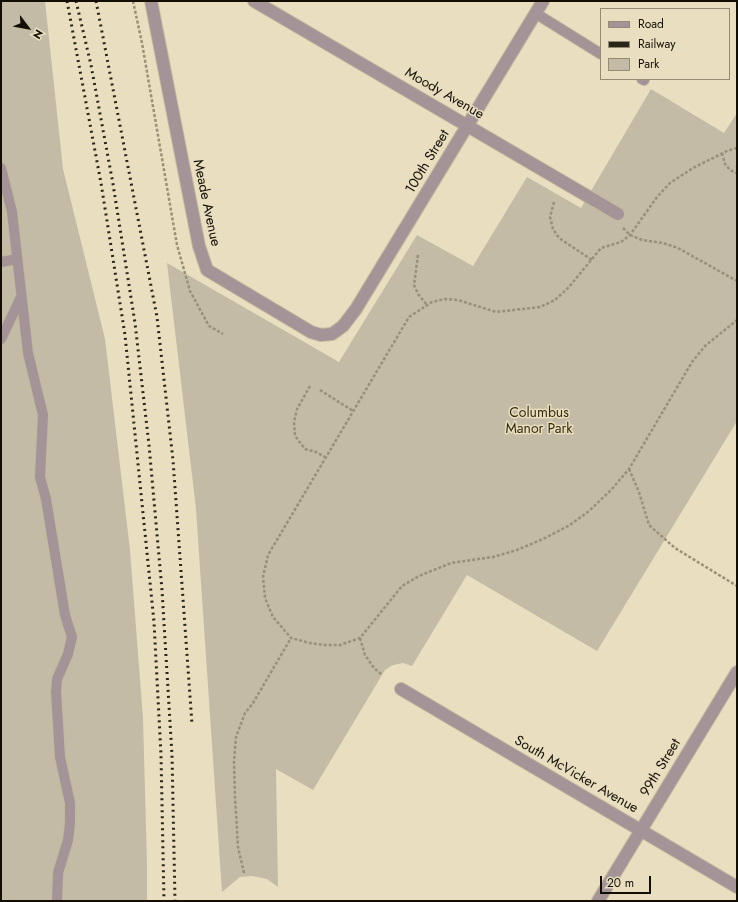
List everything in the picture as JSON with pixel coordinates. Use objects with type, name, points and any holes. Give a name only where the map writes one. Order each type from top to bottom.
[{"type":"street","name":"Meade Avenue","points":[[151,1],[199,246],[207,270],[311,332],[321,335],[332,334]]},
{"type":"street","name":"Moody Avenue","points":[[254,1],[618,214]]},
{"type":"street","name":"100th Street","points":[[332,334],[343,326],[356,309],[543,1]]},
{"type":"street","name":"99th Street","points":[[598,901],[737,672]]},
{"type":"street","name":"South McVicker Avenue","points":[[401,689],[737,887]]},
{"type":"lane","points":[[536,13],[600,53]]},
{"type":"lane","points":[[1,168],[12,212],[28,353],[43,415],[40,477],[46,499],[65,616],[72,637],[68,654],[57,679],[56,692],[60,757],[70,803],[68,840],[58,873],[57,901]]},
{"type":"lane","points":[[1,262],[17,259]]},
{"type":"lane","points":[[1,339],[22,297]]},
{"type":"path","points":[[133,1],[148,73],[177,245],[190,290],[209,326],[223,334]]},
{"type":"path","points":[[737,148],[692,168],[670,184],[657,197],[630,235],[621,242],[602,248],[569,287],[555,300],[540,307],[496,312],[458,300],[445,299],[427,305],[409,317],[268,555],[263,577],[265,598],[273,617],[291,638],[325,646],[340,645],[360,638],[402,586],[430,570],[451,563],[493,557],[517,550],[544,539],[570,525],[589,511],[611,490],[629,469],[692,362],[705,346],[737,320]]},
{"type":"path","points":[[722,154],[725,164],[730,170],[737,173]]},
{"type":"path","points":[[554,202],[550,217],[553,229],[559,238],[592,260]]},
{"type":"path","points":[[623,228],[630,235],[642,240],[663,243],[678,248],[737,281]]},
{"type":"path","points":[[418,255],[414,285],[418,294],[427,305]]},
{"type":"path","points":[[310,386],[298,409],[294,422],[295,436],[305,449],[316,452],[325,457]]},
{"type":"path","points":[[320,390],[353,410]]},
{"type":"path","points":[[629,469],[639,492],[649,525],[676,548],[737,586]]},
{"type":"path","points":[[244,873],[238,847],[235,797],[234,761],[236,737],[245,712],[253,703],[291,638]]},
{"type":"path","points":[[360,638],[365,655],[374,668],[381,674]]},
{"type":"green space","points":[[1,1],[45,1],[63,169],[105,339],[130,550],[143,718],[147,901],[1,901]]},
{"type":"green space","name":"Columbus Manor Park","points":[[651,89],[724,133],[737,113],[737,421],[597,651],[467,575],[412,666],[403,663],[393,665],[385,670],[313,790],[276,769],[278,887],[267,879],[252,876],[240,877],[222,892],[196,509],[167,263],[339,362],[417,235],[473,266],[527,177],[581,208]]},
{"type":"railway","points":[[67,1],[101,183],[125,335],[154,622],[161,755],[164,901]]},
{"type":"railway","points":[[76,1],[91,65],[113,184],[135,323],[149,445],[162,590],[172,755],[175,901]]},
{"type":"railway","points":[[96,1],[157,317],[173,460],[192,724]]}]
